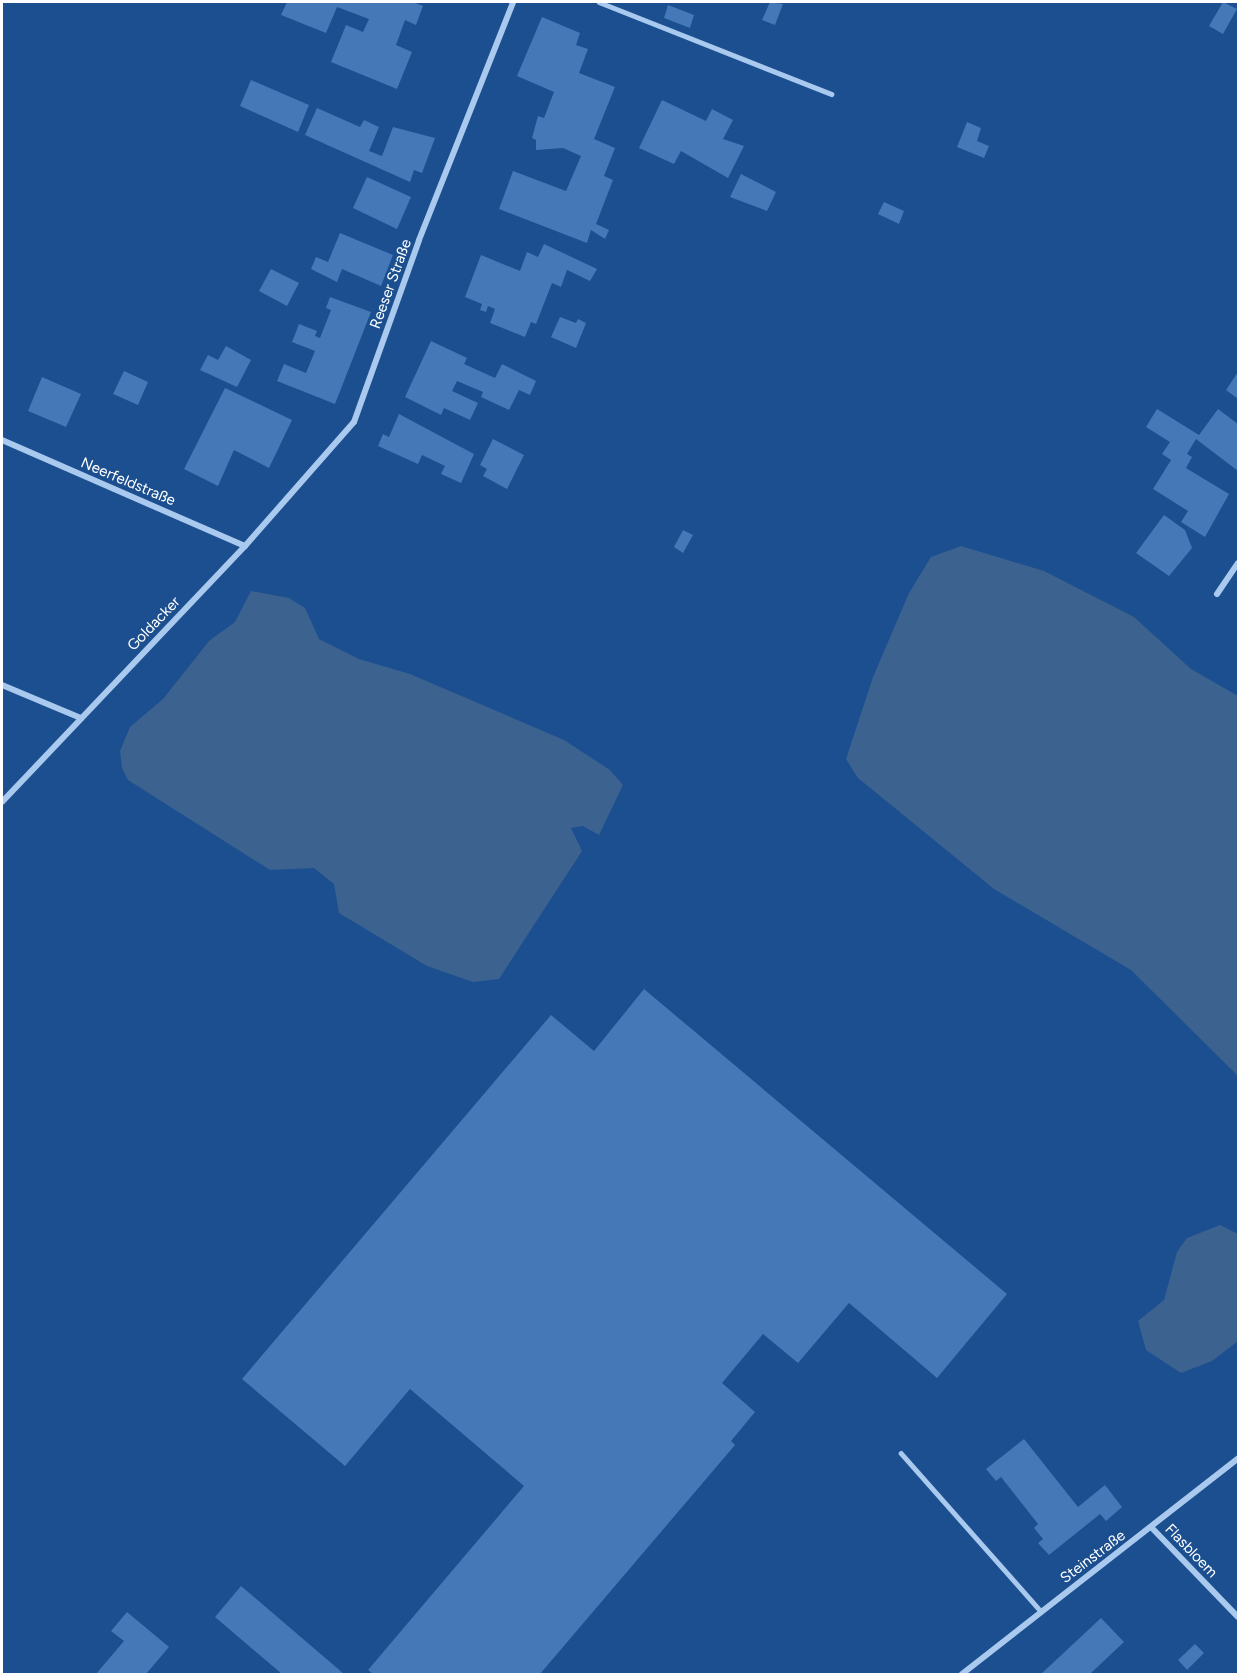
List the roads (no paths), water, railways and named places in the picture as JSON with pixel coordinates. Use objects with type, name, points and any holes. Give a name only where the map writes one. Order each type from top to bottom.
[{"type":"street","name":"Reeser Straße","points":[[245,546],[354,422],[419,240],[513,2]]},
{"type":"street","name":"Neerfeldstraße","points":[[2,440],[245,546]]},
{"type":"street","name":"Goldacker","points":[[2,802],[245,546]]},
{"type":"street","points":[[1217,594],[1239,563]]},
{"type":"street","points":[[2,685],[81,718]]},
{"type":"street","name":"Steinstraße","points":[[962,1674],[1239,1458]]},
{"type":"street","name":"Flasbloem","points":[[1151,1527],[1239,1617]]},
{"type":"lane","points":[[599,2],[831,94]]},
{"type":"lane","points":[[901,1453],[1041,1611]]},
{"type":"water","points":[[961,546],[1044,571],[1134,617],[1191,669],[1238,696],[1238,1076],[1131,970],[994,889],[858,778],[846,759],[873,677],[909,593],[931,557]]},
{"type":"water","points":[[251,591],[289,598],[305,608],[319,639],[359,659],[410,674],[564,740],[610,770],[623,785],[599,835],[583,826],[571,828],[582,851],[499,979],[473,982],[427,966],[339,913],[334,884],[314,868],[270,870],[128,780],[122,768],[120,751],[130,727],[163,699],[209,641],[235,622]]},
{"type":"water","points":[[1220,1225],[1238,1234],[1238,1341],[1212,1361],[1181,1373],[1146,1350],[1138,1321],[1164,1300],[1177,1252],[1187,1238]]}]
